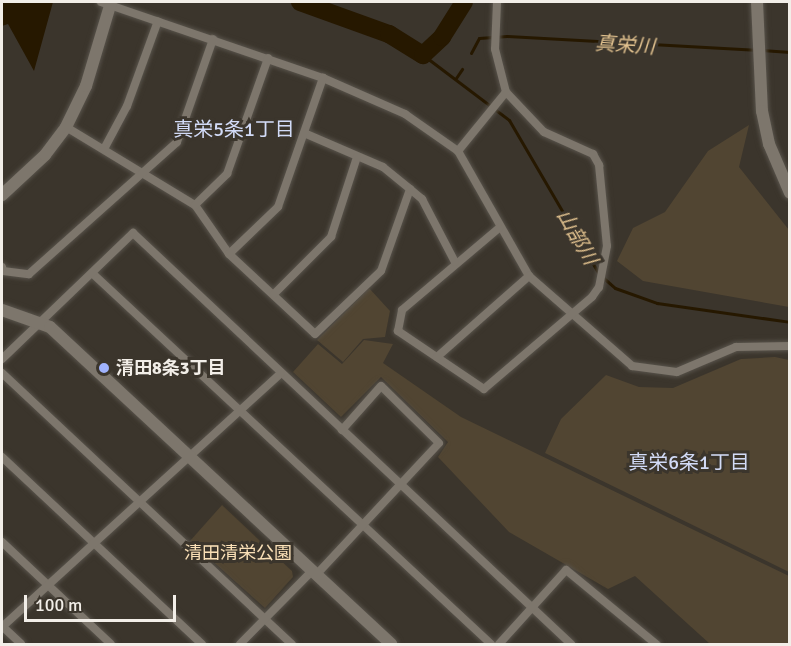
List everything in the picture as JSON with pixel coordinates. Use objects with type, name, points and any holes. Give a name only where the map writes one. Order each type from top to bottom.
[{"type":"street","points":[[2,195],[45,155],[66,127],[86,86],[107,2],[323,78],[405,114],[458,151],[499,228],[529,276],[614,355],[652,372],[677,372],[736,347],[789,346]]},
{"type":"street","points":[[497,2],[494,23],[495,49],[504,94],[544,132],[593,154],[599,165],[605,264],[599,287],[484,389],[398,331],[402,310],[455,262],[499,228]]},
{"type":"street","points":[[757,2],[760,68],[769,144],[789,193]]},
{"type":"street","points":[[104,149],[128,106],[158,21]]},
{"type":"street","points":[[2,267],[3,272],[28,274],[145,175],[177,142],[213,39]]},
{"type":"street","points":[[195,205],[227,174],[268,58]]},
{"type":"street","points":[[230,254],[278,207],[323,78]]},
{"type":"street","points":[[458,151],[504,94]]},
{"type":"street","points":[[66,127],[195,205],[230,254],[315,334],[381,271],[410,189]]},
{"type":"street","points":[[304,133],[383,167],[422,199],[455,262]]},
{"type":"street","points":[[273,294],[330,237],[357,157]]},
{"type":"street","points":[[2,359],[133,233],[571,645]]},
{"type":"street","points":[[92,273],[491,645]]},
{"type":"street","points":[[437,357],[529,276]]},
{"type":"street","points":[[2,310],[41,322],[391,645]]},
{"type":"street","points":[[2,373],[292,645]]},
{"type":"street","points":[[21,645],[2,627],[280,373]]},
{"type":"street","points":[[240,645],[402,486],[439,443],[381,386],[342,430]]},
{"type":"street","points":[[2,457],[202,645]]},
{"type":"street","points":[[2,542],[111,645]]},
{"type":"street","points":[[499,645],[566,570],[656,645]]},
{"type":"green space","points":[[749,125],[739,167],[789,230],[789,307],[643,281],[617,261],[633,228],[665,212],[708,151]]},
{"type":"green space","points":[[369,288],[390,311],[385,337],[363,339],[343,362],[317,340]]},
{"type":"green space","points":[[364,340],[393,344],[383,363],[461,417],[789,576],[789,644],[710,644],[635,576],[608,589],[509,532],[438,457],[448,442],[381,377],[341,417],[293,372],[318,344],[342,364]]},
{"type":"green space","points":[[775,357],[789,360],[789,572],[545,453],[561,419],[606,375],[639,387],[673,388],[741,359]]},
{"type":"green space","name":"清田清栄公園","points":[[222,505],[292,571],[293,577],[265,608],[190,541]]},
{"type":"shaded area","points":[[2,2],[53,2],[34,71],[8,24],[2,26]]},
{"type":"waterway","points":[[300,2],[389,34],[423,55],[442,37],[464,2]]},
{"type":"waterway","name":"真栄川","points":[[471,53],[479,38],[507,36],[755,50]]},
{"type":"waterway","name":"真栄川","points":[[761,50],[790,52]]},
{"type":"waterway","name":"山部川","points":[[423,55],[509,120],[599,274],[615,288],[657,303],[790,322]]},
{"type":"waterway","name":"真栄川","points":[[456,78],[462,69]]},
{"type":"place","name":"清田8条3丁目","points":[[104,368]]},
{"type":"district","name":"真栄5条1丁目","points":[[234,129]]},
{"type":"district","name":"真栄6条1丁目","points":[[689,462]]}]
